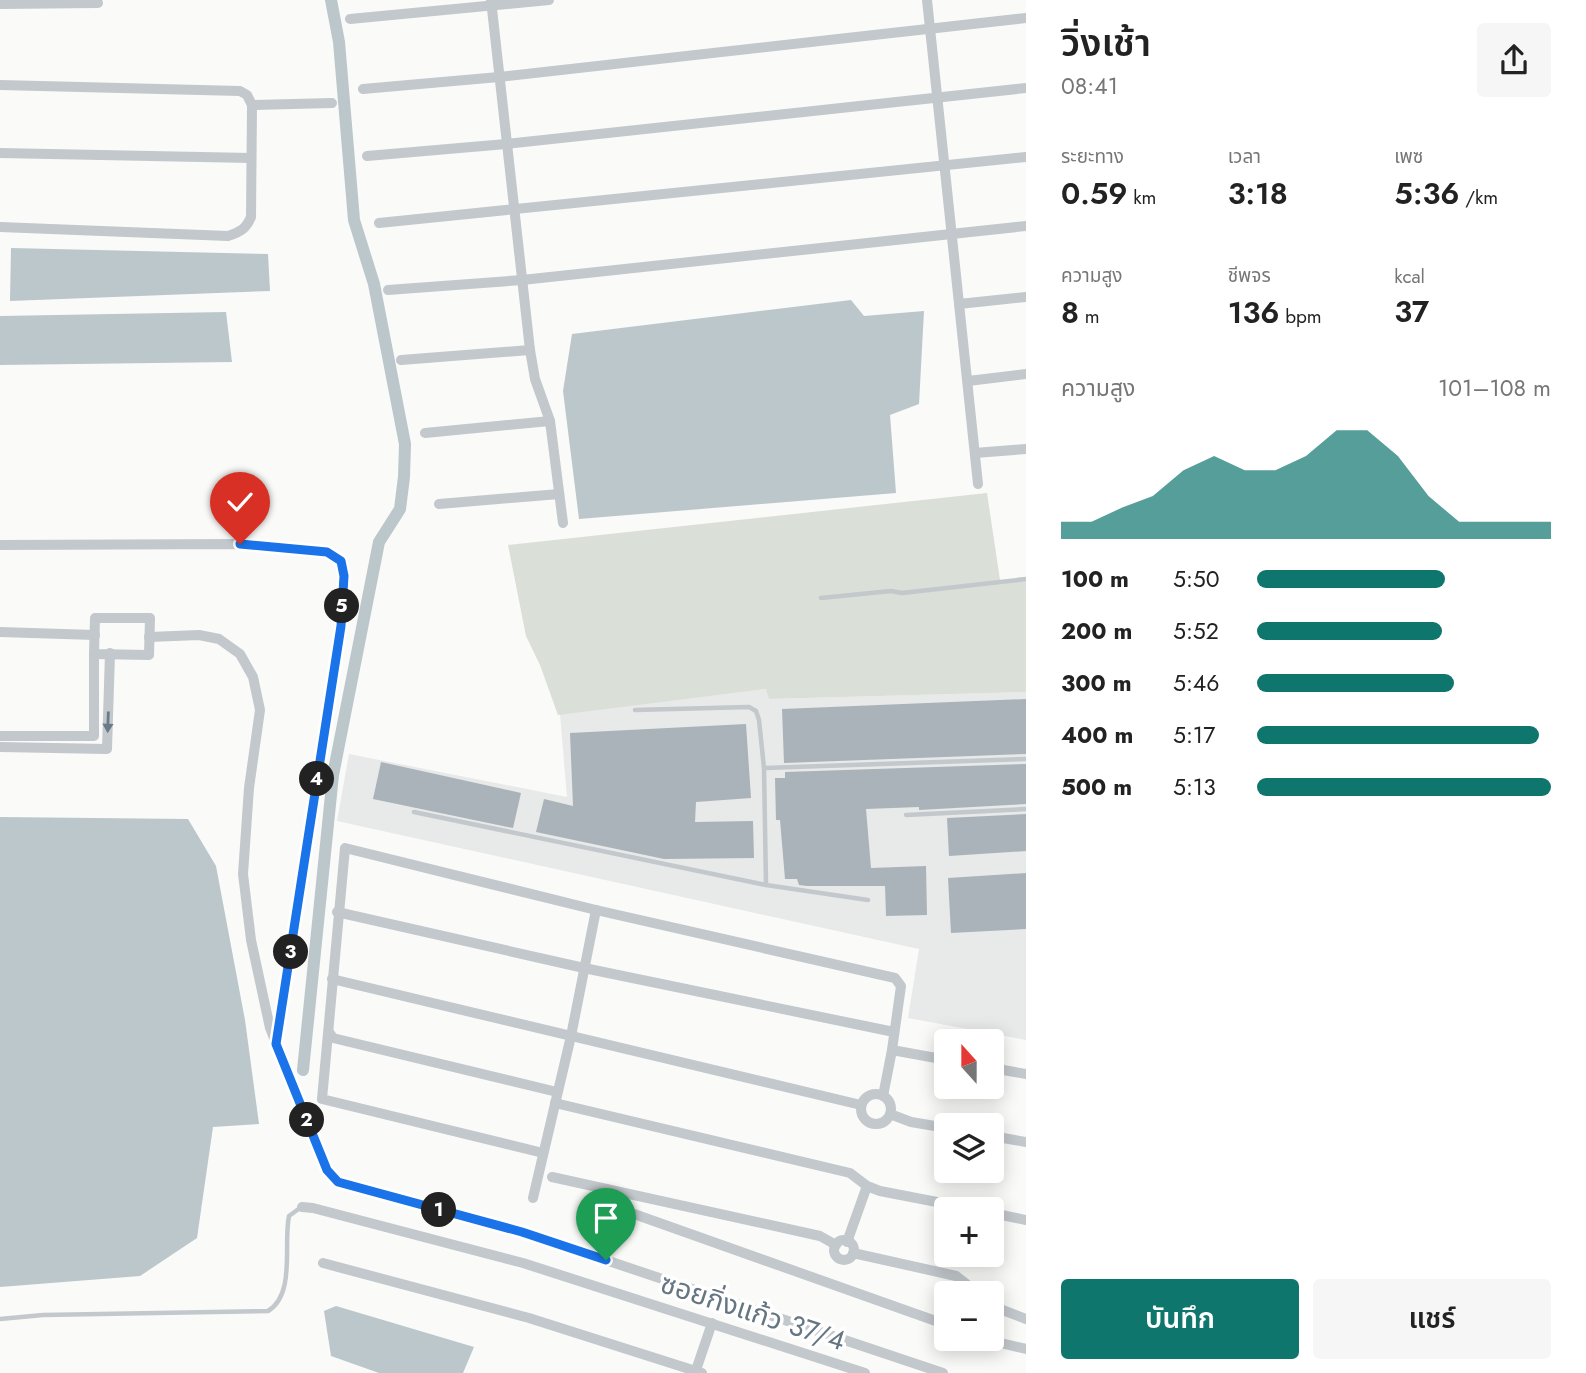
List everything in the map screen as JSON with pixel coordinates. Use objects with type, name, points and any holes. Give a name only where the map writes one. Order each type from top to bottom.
[{"type":"street","points":[[350,19],[491,3],[549,0]]},
{"type":"street","points":[[927,0],[978,484]]},
{"type":"street","points":[[491,3],[530,350],[535,379],[550,421],[563,523]]},
{"type":"street","points":[[0,4],[99,4]]},
{"type":"street","points":[[363,89],[499,77],[1026,18]]},
{"type":"street","points":[[0,85],[240,92],[247,95],[252,105],[251,218],[246,228],[228,236],[0,227]]},
{"type":"street","points":[[368,156],[506,144],[1026,88]]},
{"type":"street","points":[[252,105],[332,103]]},
{"type":"street","points":[[0,153],[251,158]]},
{"type":"street","points":[[379,223],[1026,157]]},
{"type":"street","points":[[388,290],[522,279],[1026,226]]},
{"type":"street","points":[[959,304],[1026,297]]},
{"type":"street","points":[[401,360],[530,350]]},
{"type":"street","points":[[968,381],[1026,374]]},
{"type":"street","points":[[425,433],[550,421]]},
{"type":"street","points":[[975,453],[1026,449]]},
{"type":"street","points":[[439,505],[559,494]]},
{"type":"street","points":[[0,545],[240,544],[327,552],[341,561],[344,576],[341,626],[276,1044]]},
{"type":"street","points":[[0,736],[94,736],[94,654],[95,618],[150,618],[149,655],[94,654]]},
{"type":"street","points":[[0,632],[95,635]]},
{"type":"street","points":[[149,637],[200,635],[219,639],[240,654],[253,677],[260,710],[248,788],[243,874],[251,940],[262,1001],[276,1044],[327,1170],[338,1182],[522,1232],[943,1373]]},
{"type":"street","points":[[0,747],[107,749],[110,653]]},
{"type":"street","points":[[84,748],[86,736]]},
{"type":"street","points":[[543,1153],[321,1099],[345,848],[596,910],[895,978],[901,986],[883,1096]]},
{"type":"street","points":[[533,1198],[596,910]]},
{"type":"street","points":[[337,912],[584,968],[894,1032]]},
{"type":"street","points":[[332,979],[861,1105]]},
{"type":"street","points":[[329,1032],[333,1038],[850,1173],[867,1186],[880,1191],[934,1201]]},
{"type":"street","points":[[892,1050],[934,1058]]},
{"type":"street","points":[[1004,1070],[1026,1074]]},
{"type":"street","points":[[883,1096],[890,1104],[890,1114],[884,1122],[869,1123],[862,1115],[861,1105],[867,1097],[883,1096]]},
{"type":"street","points":[[890,1114],[911,1122],[934,1126]]},
{"type":"street","points":[[1004,1138],[1026,1142]]},
{"type":"street","points":[[552,1177],[820,1236],[836,1245]]},
{"type":"street","points":[[847,1241],[867,1186]]},
{"type":"street","points":[[607,1189],[612,1202],[620,1209],[934,1320]]},
{"type":"street","name":"ซอยกิ่งแก้ว 37/4","points":[[302,1207],[523,1262],[865,1373]]},
{"type":"street","points":[[1004,1215],[1026,1220]]},
{"type":"street","points":[[847,1241],[852,1245],[853,1253],[849,1258],[841,1259],[835,1253],[836,1245],[847,1241]]},
{"type":"street","points":[[853,1253],[956,1276],[962,1281]]},
{"type":"street","points":[[323,1263],[528,1318],[697,1372],[712,1323]]},
{"type":"street","points":[[1004,1311],[1026,1319]]},
{"type":"street","points":[[1004,1344],[1026,1349]]},
{"type":"lane","points":[[821,598],[891,591],[902,593],[1026,579]]},
{"type":"lane","points":[[635,710],[749,707],[756,711],[764,768],[766,885]]},
{"type":"lane","points":[[764,768],[1026,759]]},
{"type":"lane","points":[[906,816],[1026,809]]},
{"type":"lane","points":[[414,813],[766,885],[868,900]]},
{"type":"lane","points":[[0,1319],[43,1315],[268,1311],[276,1306],[280,1298],[288,1264],[289,1216],[302,1207]]},
{"type":"shaded area","points":[[11,248],[268,254],[270,291],[10,301]]},
{"type":"shaded area","points":[[851,300],[864,316],[924,311],[919,404],[890,415],[896,493],[579,519],[563,391],[572,334]]},
{"type":"shaded area","points":[[226,312],[232,362],[0,365],[0,316]]},
{"type":"shaded area","points":[[987,493],[1000,580],[1026,580],[1026,692],[769,699],[766,689],[558,715],[526,636],[508,545]]},
{"type":"shaded area","points":[[766,689],[770,699],[1026,692],[1026,1040],[1004,1036],[1004,1029],[967,1029],[908,1018],[919,949],[337,821],[349,754],[567,797],[560,714]]},
{"type":"shaded area","points":[[0,817],[188,819],[216,866],[245,1020],[259,1124],[213,1127],[197,1238],[140,1276],[0,1287]]},
{"type":"shaded area","points":[[336,1306],[474,1347],[463,1373],[379,1373],[331,1356],[324,1311]]},
{"type":"building","points":[[1026,699],[1026,754],[784,763],[782,709]]},
{"type":"building","points":[[746,724],[751,798],[696,802],[695,822],[753,821],[754,858],[664,859],[536,832],[544,799],[573,806],[570,733]]},
{"type":"building","points":[[381,762],[521,793],[513,828],[373,799]]},
{"type":"building","points":[[1026,764],[1026,804],[919,810],[919,807],[866,809],[871,868],[926,866],[927,915],[886,916],[885,886],[807,886],[799,885],[797,879],[785,879],[780,820],[776,820],[775,778],[785,778],[785,772]]},
{"type":"building","points":[[1026,814],[1026,851],[949,856],[947,818]]},
{"type":"building","points":[[1026,873],[1026,929],[951,933],[948,878]]},
{"type":"waterway","points":[[303,1070],[333,775],[379,542],[400,509],[405,444],[374,284],[354,220],[339,42],[331,0]]},
{"type":"route","points":[[240,544],[327,552],[341,561],[344,576],[341,626],[276,1044],[327,1170],[338,1182],[522,1232],[606,1260]]}]
